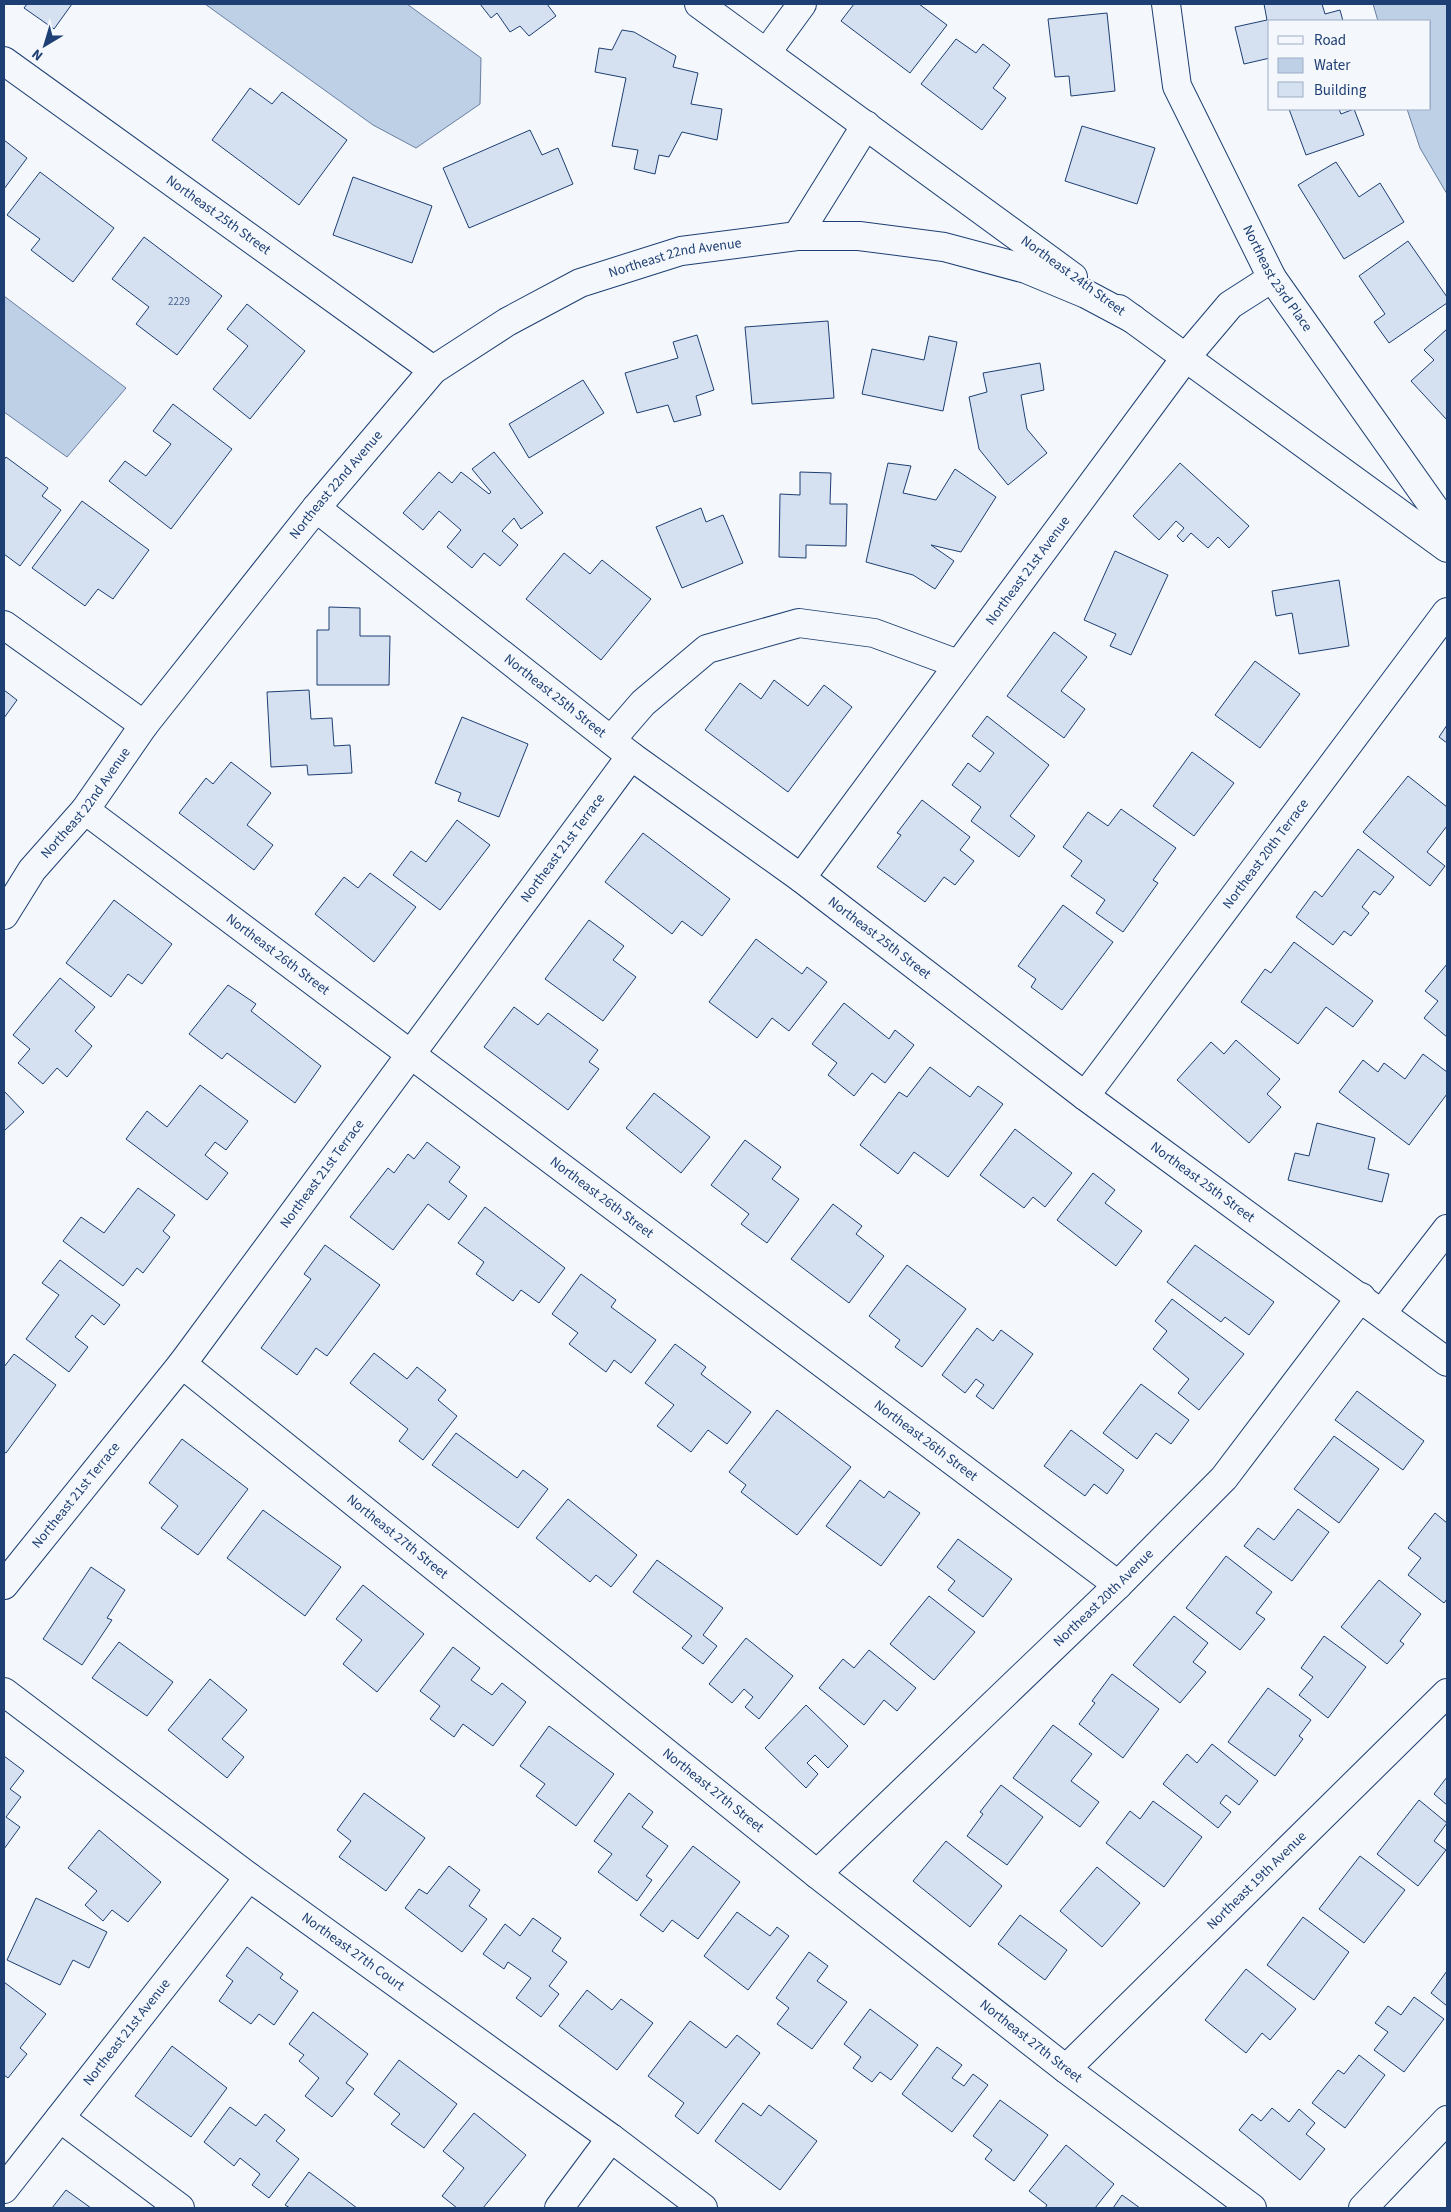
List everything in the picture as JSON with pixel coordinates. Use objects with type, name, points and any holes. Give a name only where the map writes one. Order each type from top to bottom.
[{"type":"street","name":"Northeast 24th Street","points":[[699,4],[1447,548]]},
{"type":"street","points":[[766,52],[802,4]]},
{"type":"street","name":"Northeast 23rd Place","points":[[1166,4],[1178,86],[1272,278],[1447,526]]},
{"type":"street","name":"Northeast 25th Street","points":[[4,61],[433,370]]},
{"type":"street","points":[[797,236],[866,125]]},
{"type":"street","name":"Northeast 22nd Avenue","points":[[4,915],[32,870],[85,810],[144,725],[316,508],[433,370],[507,322],[580,283],[681,251],[797,236],[859,236],[944,247],[1026,269],[1086,294],[1133,319]]},
{"type":"street","name":"Northeast 21st Avenue","points":[[801,878],[1186,357],[1230,305],[1272,278]]},
{"type":"street","name":"Northeast 25th Street","points":[[316,508],[621,748],[801,878],[1085,1096],[1447,1362]]},
{"type":"street","name":"Northeast 20th Terrace","points":[[1085,1096],[1447,612]]},
{"type":"street","name":"Northeast 21st Terrace","points":[[4,1584],[182,1364],[411,1054],[621,748],[643,704],[707,649],[799,623],[874,633],[958,664]]},
{"type":"street","points":[[4,625],[144,725]]},
{"type":"street","name":"Northeast 26th Street","points":[[85,810],[1118,1585]]},
{"type":"street","points":[[4,893],[32,870]]},
{"type":"street","name":"Northeast 20th Avenue","points":[[817,1874],[1118,1585],[1224,1478],[1371,1305],[1447,1229]]},
{"type":"street","name":"Northeast 27th Street","points":[[182,1364],[817,1874],[1066,2069],[1252,2208]]},
{"type":"street","name":"Northeast 27th Court","points":[[4,1692],[249,1877],[611,2138],[703,2208]]},
{"type":"street","name":"Northeast 19th Avenue","points":[[1066,2069],[1447,1693]]},
{"type":"street","name":"Northeast 21st Avenue","points":[[4,2189],[249,1877]]},
{"type":"street","points":[[60,2118],[180,2208]]},
{"type":"street","points":[[1363,2208],[1447,2120]]},
{"type":"street","points":[[559,2208],[611,2138]]},
{"type":"water","points":[[205,4],[407,4],[481,58],[480,104],[416,148],[373,125]]},
{"type":"water","points":[[1373,4],[1447,4],[1447,194],[1420,148],[1407,110],[1431,110],[1431,20],[1378,20]]},
{"type":"water","points":[[4,296],[126,388],[67,457],[4,412]]},
{"type":"building","points":[[27,4],[72,4],[54,29],[24,8]]},
{"type":"building","points":[[480,4],[547,4],[556,16],[529,36],[520,26],[510,32],[497,13],[491,18]]},
{"type":"building","points":[[854,4],[919,4],[947,25],[910,73],[841,21]]},
{"type":"building","points":[[1264,4],[1322,4],[1325,14],[1340,10],[1343,20],[1268,20],[1268,58],[1244,64],[1235,27],[1267,20]]},
{"type":"building","points":[[1107,13],[1115,91],[1071,96],[1069,76],[1055,77],[1048,19]]},
{"type":"building","points":[[622,30],[634,32],[676,56],[673,67],[698,73],[691,104],[722,109],[717,140],[682,132],[669,157],[659,155],[655,174],[634,169],[638,150],[612,146],[626,78],[595,72],[599,48],[612,50]]},
{"type":"building","points":[[956,39],[976,53],[983,44],[1010,65],[993,88],[1006,98],[982,130],[921,84]]},
{"type":"building","points":[[250,88],[272,104],[282,92],[347,140],[299,205],[212,140]]},
{"type":"building","points":[[1289,110],[1339,110],[1341,114],[1354,110],[1364,135],[1306,155]]},
{"type":"building","points":[[1082,126],[1155,148],[1137,204],[1065,181]]},
{"type":"building","points":[[530,130],[542,155],[558,148],[573,184],[469,228],[443,168]]},
{"type":"building","points":[[4,140],[27,158],[4,189]]},
{"type":"building","points":[[1336,162],[1359,197],[1380,183],[1404,222],[1344,259],[1298,185]]},
{"type":"building","points":[[40,172],[114,228],[73,282],[31,250],[40,239],[7,215]]},
{"type":"building","points":[[353,177],[432,206],[412,263],[333,235]]},
{"type":"building","points":[[144,237],[222,296],[177,355],[136,324],[149,307],[112,279]]},
{"type":"building","points":[[1408,241],[1447,297],[1447,303],[1389,343],[1374,322],[1385,314],[1359,276]]},
{"type":"building","points":[[247,304],[305,351],[250,419],[213,389],[248,346],[227,329]]},
{"type":"building","points":[[828,321],[834,398],[752,404],[745,327]]},
{"type":"building","points":[[1447,329],[1447,420],[1411,381],[1434,360],[1424,350]]},
{"type":"building","points":[[697,335],[714,390],[696,396],[701,415],[674,422],[668,405],[637,413],[625,373],[678,358],[673,342]]},
{"type":"building","points":[[929,336],[957,342],[943,411],[862,394],[872,349],[924,360]]},
{"type":"building","points":[[1040,363],[1044,390],[1021,395],[1027,429],[1047,453],[1008,485],[979,449],[969,397],[987,392],[983,373]]},
{"type":"building","points":[[583,380],[604,413],[529,458],[509,424]]},
{"type":"building","points":[[173,404],[232,449],[171,529],[109,481],[125,461],[146,476],[171,444],[153,431]]},
{"type":"building","points":[[494,452],[543,513],[521,529],[514,518],[502,531],[518,545],[500,566],[484,553],[472,568],[447,547],[461,530],[439,511],[423,530],[403,513],[439,472],[452,483],[461,472],[489,494],[491,492],[472,469]]},
{"type":"building","points":[[6,457],[48,488],[42,496],[61,510],[20,566],[4,554],[4,460]]},
{"type":"building","points":[[888,463],[911,466],[903,493],[936,500],[955,469],[996,497],[961,552],[931,545],[954,561],[935,589],[913,575],[866,562]]},
{"type":"building","points":[[1180,463],[1249,526],[1229,548],[1218,537],[1208,548],[1191,533],[1183,542],[1177,536],[1184,528],[1176,521],[1159,540],[1133,516]]},
{"type":"building","points":[[800,472],[831,473],[830,504],[847,504],[846,546],[806,545],[806,558],[779,557],[780,494],[800,495]]},
{"type":"building","points":[[82,501],[149,550],[113,599],[98,589],[85,606],[32,568]]},
{"type":"building","points":[[701,508],[706,522],[723,515],[743,563],[682,588],[656,527]]},
{"type":"building","points":[[1115,551],[1168,575],[1131,655],[1110,646],[1116,634],[1084,620]]},
{"type":"building","points":[[564,553],[590,574],[602,560],[651,599],[601,660],[526,599]]},
{"type":"building","points":[[1339,580],[1349,646],[1299,654],[1292,613],[1276,616],[1272,591]]},
{"type":"building","points":[[329,607],[360,608],[360,636],[390,636],[389,685],[317,685],[317,630],[329,630]]},
{"type":"building","points":[[1054,632],[1087,657],[1061,691],[1085,709],[1064,738],[1007,696]]},
{"type":"building","points":[[1255,661],[1300,694],[1260,748],[1215,715]]},
{"type":"building","points":[[774,680],[808,706],[824,685],[852,707],[788,792],[705,730],[740,683],[761,699]]},
{"type":"building","points":[[4,690],[17,700],[4,718]]},
{"type":"building","points":[[309,690],[311,719],[332,718],[334,746],[350,745],[352,773],[308,775],[307,765],[271,767],[267,692]]},
{"type":"building","points":[[987,716],[1049,765],[1010,816],[1035,836],[1019,857],[971,821],[981,807],[952,785],[968,763],[980,772],[994,753],[972,736]]},
{"type":"building","points":[[462,717],[528,744],[499,817],[458,801],[461,793],[435,783]]},
{"type":"building","points":[[1447,725],[1447,743],[1439,737]]},
{"type":"building","points":[[1192,752],[1234,783],[1194,836],[1153,806]]},
{"type":"building","points":[[231,762],[271,793],[247,825],[273,845],[254,870],[179,813],[206,778],[213,784]]},
{"type":"building","points":[[1408,776],[1447,807],[1447,826],[1427,852],[1445,866],[1430,886],[1363,832]]},
{"type":"building","points":[[922,800],[970,837],[960,850],[974,861],[955,885],[944,877],[925,902],[877,867],[901,835],[897,833]]},
{"type":"building","points":[[1121,809],[1176,848],[1153,880],[1158,883],[1123,932],[1096,913],[1105,900],[1071,876],[1082,861],[1063,847],[1088,812],[1108,826]]},
{"type":"building","points":[[457,820],[490,845],[440,910],[393,875],[411,851],[426,862]]},
{"type":"building","points":[[643,833],[730,899],[702,936],[682,921],[672,934],[605,882]]},
{"type":"building","points":[[1358,849],[1394,877],[1380,895],[1374,891],[1362,907],[1369,913],[1351,936],[1344,931],[1333,945],[1296,917],[1315,891],[1322,897]]},
{"type":"building","points":[[370,873],[416,907],[374,962],[315,914],[344,877],[358,888]]},
{"type":"building","points":[[114,900],[172,944],[142,984],[128,974],[111,997],[66,963]]},
{"type":"building","points":[[1063,905],[1113,942],[1062,1010],[1031,987],[1036,979],[1018,966]]},
{"type":"building","points":[[589,920],[624,946],[613,960],[636,977],[603,1021],[545,979]]},
{"type":"building","points":[[756,939],[802,974],[807,967],[827,982],[789,1031],[772,1018],[757,1038],[709,1002]]},
{"type":"building","points":[[1294,942],[1373,1001],[1353,1027],[1326,1007],[1298,1044],[1241,1002],[1265,969],[1271,973]]},
{"type":"building","points":[[1447,964],[1447,1037],[1424,1018],[1438,1001],[1425,991]]},
{"type":"building","points":[[60,978],[95,1007],[75,1031],[92,1046],[67,1077],[57,1068],[43,1084],[18,1063],[30,1049],[13,1035]]},
{"type":"building","points":[[228,985],[256,1004],[251,1011],[321,1066],[295,1103],[227,1053],[222,1059],[189,1034]]},
{"type":"building","points":[[844,1003],[889,1039],[895,1030],[914,1045],[885,1083],[872,1073],[854,1096],[828,1075],[837,1063],[812,1044]]},
{"type":"building","points":[[514,1007],[538,1025],[548,1013],[598,1050],[589,1062],[599,1069],[568,1110],[484,1047]]},
{"type":"building","points":[[1236,1040],[1280,1079],[1267,1094],[1281,1107],[1249,1143],[1177,1080],[1211,1042],[1224,1054]]},
{"type":"building","points":[[1423,1054],[1447,1072],[1447,1094],[1409,1145],[1339,1092],[1363,1060],[1378,1072],[1384,1063],[1405,1079]]},
{"type":"building","points":[[930,1067],[970,1097],[978,1086],[1003,1104],[948,1177],[914,1152],[898,1174],[860,1145],[899,1092],[907,1097]]},
{"type":"building","points":[[200,1085],[248,1121],[226,1150],[215,1142],[205,1155],[228,1173],[207,1200],[126,1139],[147,1111],[167,1127]]},
{"type":"building","points":[[4,1091],[24,1112],[4,1131]]},
{"type":"building","points":[[654,1093],[710,1137],[681,1173],[626,1128]]},
{"type":"building","points":[[1317,1123],[1375,1138],[1368,1169],[1389,1174],[1382,1202],[1288,1180],[1295,1153],[1309,1156]]},
{"type":"building","points":[[1015,1129],[1072,1173],[1045,1207],[1033,1197],[1024,1208],[980,1175]]},
{"type":"building","points":[[745,1140],[781,1167],[772,1179],[799,1199],[767,1243],[741,1224],[749,1214],[711,1185]]},
{"type":"building","points":[[427,1142],[460,1167],[449,1182],[467,1196],[449,1220],[428,1204],[393,1250],[350,1217],[388,1168],[394,1173],[408,1154],[414,1159]]},
{"type":"building","points":[[1093,1173],[1115,1190],[1105,1203],[1142,1231],[1116,1266],[1057,1220]]},
{"type":"building","points":[[138,1188],[175,1215],[163,1231],[170,1237],[143,1273],[137,1268],[123,1286],[63,1241],[81,1217],[104,1233]]},
{"type":"building","points":[[833,1204],[862,1226],[856,1234],[884,1256],[849,1303],[791,1259]]},
{"type":"building","points":[[485,1207],[565,1268],[539,1303],[521,1290],[513,1301],[476,1274],[484,1262],[458,1243]]},
{"type":"building","points":[[325,1245],[380,1285],[327,1356],[316,1348],[297,1375],[261,1348],[311,1279],[304,1274]]},
{"type":"building","points":[[1195,1245],[1274,1302],[1249,1335],[1225,1317],[1221,1322],[1167,1282]]},
{"type":"building","points":[[60,1260],[120,1305],[104,1325],[92,1315],[75,1337],[88,1347],[69,1372],[26,1339],[59,1295],[42,1283]]},
{"type":"building","points":[[907,1265],[966,1309],[922,1367],[895,1347],[900,1340],[869,1316]]},
{"type":"building","points":[[581,1274],[616,1300],[611,1307],[656,1340],[631,1373],[614,1360],[606,1372],[569,1344],[578,1333],[552,1314]]},
{"type":"building","points":[[1172,1299],[1244,1354],[1199,1410],[1178,1393],[1189,1379],[1153,1349],[1167,1331],[1155,1321]]},
{"type":"building","points":[[977,1328],[993,1341],[1001,1330],[1033,1354],[993,1409],[976,1396],[984,1385],[976,1379],[965,1393],[942,1375]]},
{"type":"building","points":[[675,1344],[706,1367],[701,1374],[751,1412],[727,1444],[708,1430],[691,1452],[657,1426],[674,1405],[645,1383]]},
{"type":"building","points":[[374,1353],[407,1379],[417,1367],[446,1390],[438,1400],[457,1416],[423,1460],[399,1441],[408,1429],[350,1383]]},
{"type":"building","points":[[14,1354],[56,1385],[6,1453],[4,1452],[4,1367]]},
{"type":"building","points":[[1141,1384],[1189,1420],[1171,1444],[1156,1433],[1137,1459],[1103,1433]]},
{"type":"building","points":[[1357,1391],[1424,1441],[1403,1470],[1335,1420]]},
{"type":"building","points":[[777,1410],[851,1467],[797,1535],[741,1492],[746,1485],[729,1472]]},
{"type":"building","points":[[1071,1430],[1124,1470],[1107,1494],[1094,1484],[1085,1496],[1044,1466]]},
{"type":"building","points":[[456,1433],[517,1478],[523,1470],[548,1489],[518,1528],[432,1465]]},
{"type":"building","points":[[1334,1436],[1379,1469],[1339,1523],[1294,1489]]},
{"type":"building","points":[[182,1439],[248,1489],[198,1555],[161,1528],[178,1506],[149,1483]]},
{"type":"building","points":[[860,1480],[884,1498],[889,1491],[920,1513],[881,1566],[826,1526]]},
{"type":"building","points":[[568,1499],[637,1555],[611,1587],[596,1575],[590,1582],[536,1538]]},
{"type":"building","points":[[1298,1509],[1329,1532],[1292,1581],[1244,1546],[1258,1528],[1274,1540]]},
{"type":"building","points":[[263,1510],[341,1567],[305,1616],[227,1558]]},
{"type":"building","points":[[1435,1513],[1447,1523],[1447,1599],[1444,1603],[1408,1575],[1421,1558],[1408,1548]]},
{"type":"building","points":[[958,1539],[1012,1579],[983,1617],[948,1590],[955,1581],[937,1567]]},
{"type":"building","points":[[1226,1556],[1272,1592],[1256,1613],[1265,1619],[1240,1650],[1186,1608]]},
{"type":"building","points":[[657,1560],[723,1608],[703,1635],[717,1646],[703,1664],[682,1648],[692,1636],[633,1592]]},
{"type":"building","points":[[91,1567],[125,1590],[107,1618],[112,1620],[82,1665],[43,1639]]},
{"type":"building","points":[[1379,1580],[1421,1614],[1400,1641],[1404,1644],[1387,1664],[1341,1627]]},
{"type":"building","points":[[363,1585],[424,1634],[377,1692],[343,1664],[362,1640],[336,1619]]},
{"type":"building","points":[[929,1596],[975,1632],[934,1680],[890,1644]]},
{"type":"building","points":[[1174,1616],[1208,1643],[1193,1662],[1206,1672],[1180,1703],[1133,1665]]},
{"type":"building","points":[[1324,1636],[1366,1667],[1328,1718],[1299,1695],[1313,1677],[1301,1668]]},
{"type":"building","points":[[746,1638],[793,1676],[759,1719],[745,1707],[753,1697],[744,1689],[732,1703],[709,1684]]},
{"type":"building","points":[[119,1642],[173,1682],[147,1716],[92,1678]]},
{"type":"building","points":[[453,1647],[480,1668],[471,1680],[492,1695],[502,1683],[526,1702],[493,1746],[463,1724],[454,1737],[430,1719],[440,1706],[420,1691]]},
{"type":"building","points":[[869,1650],[916,1688],[897,1711],[884,1700],[864,1725],[819,1688],[843,1659],[854,1668]]},
{"type":"building","points":[[1112,1674],[1159,1709],[1123,1758],[1079,1724],[1095,1703],[1092,1701]]},
{"type":"building","points":[[210,1679],[247,1710],[222,1739],[244,1757],[227,1778],[168,1730]]},
{"type":"building","points":[[1268,1688],[1311,1720],[1299,1736],[1303,1739],[1275,1776],[1228,1742]]},
{"type":"building","points":[[806,1705],[848,1746],[828,1768],[815,1755],[807,1763],[818,1774],[806,1788],[765,1748]]},
{"type":"building","points":[[1053,1725],[1092,1754],[1071,1781],[1099,1802],[1080,1827],[1013,1778]]},
{"type":"building","points":[[549,1726],[614,1774],[576,1826],[536,1796],[545,1784],[520,1766]]},
{"type":"building","points":[[1212,1744],[1258,1781],[1239,1805],[1226,1795],[1220,1803],[1231,1812],[1218,1828],[1163,1784],[1187,1754],[1197,1763]]},
{"type":"building","points":[[4,1756],[24,1771],[10,1789],[21,1797],[6,1817],[20,1827],[4,1849]]},
{"type":"building","points":[[1447,1777],[1447,1805],[1434,1794]]},
{"type":"building","points":[[1001,1785],[1043,1817],[1007,1865],[967,1836],[983,1814],[980,1812]]},
{"type":"building","points":[[364,1793],[425,1838],[386,1891],[339,1857],[351,1841],[337,1830]]},
{"type":"building","points":[[629,1793],[653,1812],[642,1827],[668,1846],[646,1876],[652,1880],[637,1901],[598,1872],[612,1854],[594,1841]]},
{"type":"building","points":[[1419,1800],[1447,1823],[1434,1841],[1446,1850],[1418,1886],[1377,1854]]},
{"type":"building","points":[[1153,1801],[1202,1837],[1164,1887],[1106,1843],[1130,1811],[1140,1819]]},
{"type":"building","points":[[99,1830],[161,1882],[128,1922],[112,1910],[103,1921],[85,1905],[97,1891],[68,1868]]},
{"type":"building","points":[[946,1841],[1002,1886],[970,1927],[913,1881]]},
{"type":"building","points":[[693,1846],[740,1882],[698,1939],[672,1920],[663,1932],[640,1915]]},
{"type":"building","points":[[1360,1856],[1405,1890],[1364,1943],[1319,1909]]},
{"type":"building","points":[[449,1866],[480,1890],[469,1906],[487,1919],[462,1952],[405,1908],[419,1889],[427,1894]]},
{"type":"building","points":[[1097,1867],[1140,1903],[1102,1947],[1060,1911]]},
{"type":"building","points":[[36,1898],[107,1932],[89,1968],[73,1960],[60,1985],[7,1960]]},
{"type":"building","points":[[737,1912],[770,1936],[777,1927],[789,1936],[748,1990],[704,1956]]},
{"type":"building","points":[[1020,1915],[1067,1950],[1045,1980],[998,1944]]},
{"type":"building","points":[[1303,1917],[1349,1952],[1314,2000],[1267,1965]]},
{"type":"building","points":[[533,1918],[561,1938],[552,1951],[567,1962],[549,1986],[559,1994],[541,2017],[516,1998],[531,1978],[508,1962],[504,1969],[483,1954],[505,1924],[520,1936]]},
{"type":"building","points":[[247,1947],[283,1974],[280,1978],[298,1991],[274,2025],[259,2014],[251,2024],[219,2001],[233,1981],[226,1976]]},
{"type":"building","points":[[809,1952],[828,1966],[817,1981],[847,2002],[812,2049],[777,2024],[789,2008],[776,1998]]},
{"type":"building","points":[[1246,1969],[1296,2009],[1270,2040],[1262,2033],[1246,2053],[1205,2020]]},
{"type":"building","points":[[1447,1971],[1447,2006],[1431,1993]]},
{"type":"building","points":[[4,1982],[46,2014],[20,2048],[27,2054],[8,2078],[4,2075]]},
{"type":"building","points":[[587,1990],[612,2010],[621,1999],[653,2023],[617,2070],[559,2026]]},
{"type":"building","points":[[1414,1997],[1444,2019],[1404,2072],[1374,2050],[1388,2032],[1375,2023],[1388,2006],[1401,2015]]},
{"type":"building","points":[[870,2009],[918,2045],[891,2080],[880,2072],[872,2082],[853,2068],[861,2057],[844,2044]]},
{"type":"building","points":[[313,2012],[368,2054],[346,2083],[354,2089],[332,2117],[305,2096],[319,2078],[299,2061],[304,2055],[289,2044]]},
{"type":"building","points":[[690,2021],[726,2048],[737,2035],[760,2053],[698,2134],[675,2116],[684,2103],[648,2076]]},
{"type":"building","points":[[172,2046],[227,2088],[191,2137],[135,2096]]},
{"type":"building","points":[[937,2047],[962,2065],[952,2078],[964,2086],[973,2074],[988,2085],[952,2132],[902,2094]]},
{"type":"building","points":[[1359,2055],[1385,2075],[1345,2128],[1312,2103],[1338,2070],[1344,2074]]},
{"type":"building","points":[[399,2060],[457,2104],[424,2148],[391,2124],[400,2114],[374,2094]]},
{"type":"building","points":[[1000,2100],[1048,2135],[1014,2181],[985,2159],[992,2150],[973,2136]]},
{"type":"building","points":[[743,2103],[761,2116],[769,2105],[817,2141],[780,2190],[715,2141]]},
{"type":"building","points":[[230,2107],[256,2126],[265,2114],[285,2130],[276,2141],[299,2159],[269,2198],[252,2185],[260,2174],[240,2158],[234,2166],[204,2142]]},
{"type":"building","points":[[1272,2108],[1289,2122],[1299,2109],[1315,2123],[1306,2134],[1325,2149],[1300,2180],[1239,2130],[1252,2114],[1261,2121]]},
{"type":"building","points":[[474,2113],[526,2155],[483,2208],[457,2208],[442,2196],[464,2168],[443,2151]]},
{"type":"building","points":[[1066,2145],[1114,2184],[1095,2208],[1045,2208],[1047,2205],[1029,2191]]},
{"type":"building","points":[[309,2172],[357,2208],[290,2208],[285,2205]]},
{"type":"building","points":[[66,2190],[91,2208],[52,2208]]},
{"type":"building","points":[[1122,2195],[1140,2208],[1113,2208]]}]
